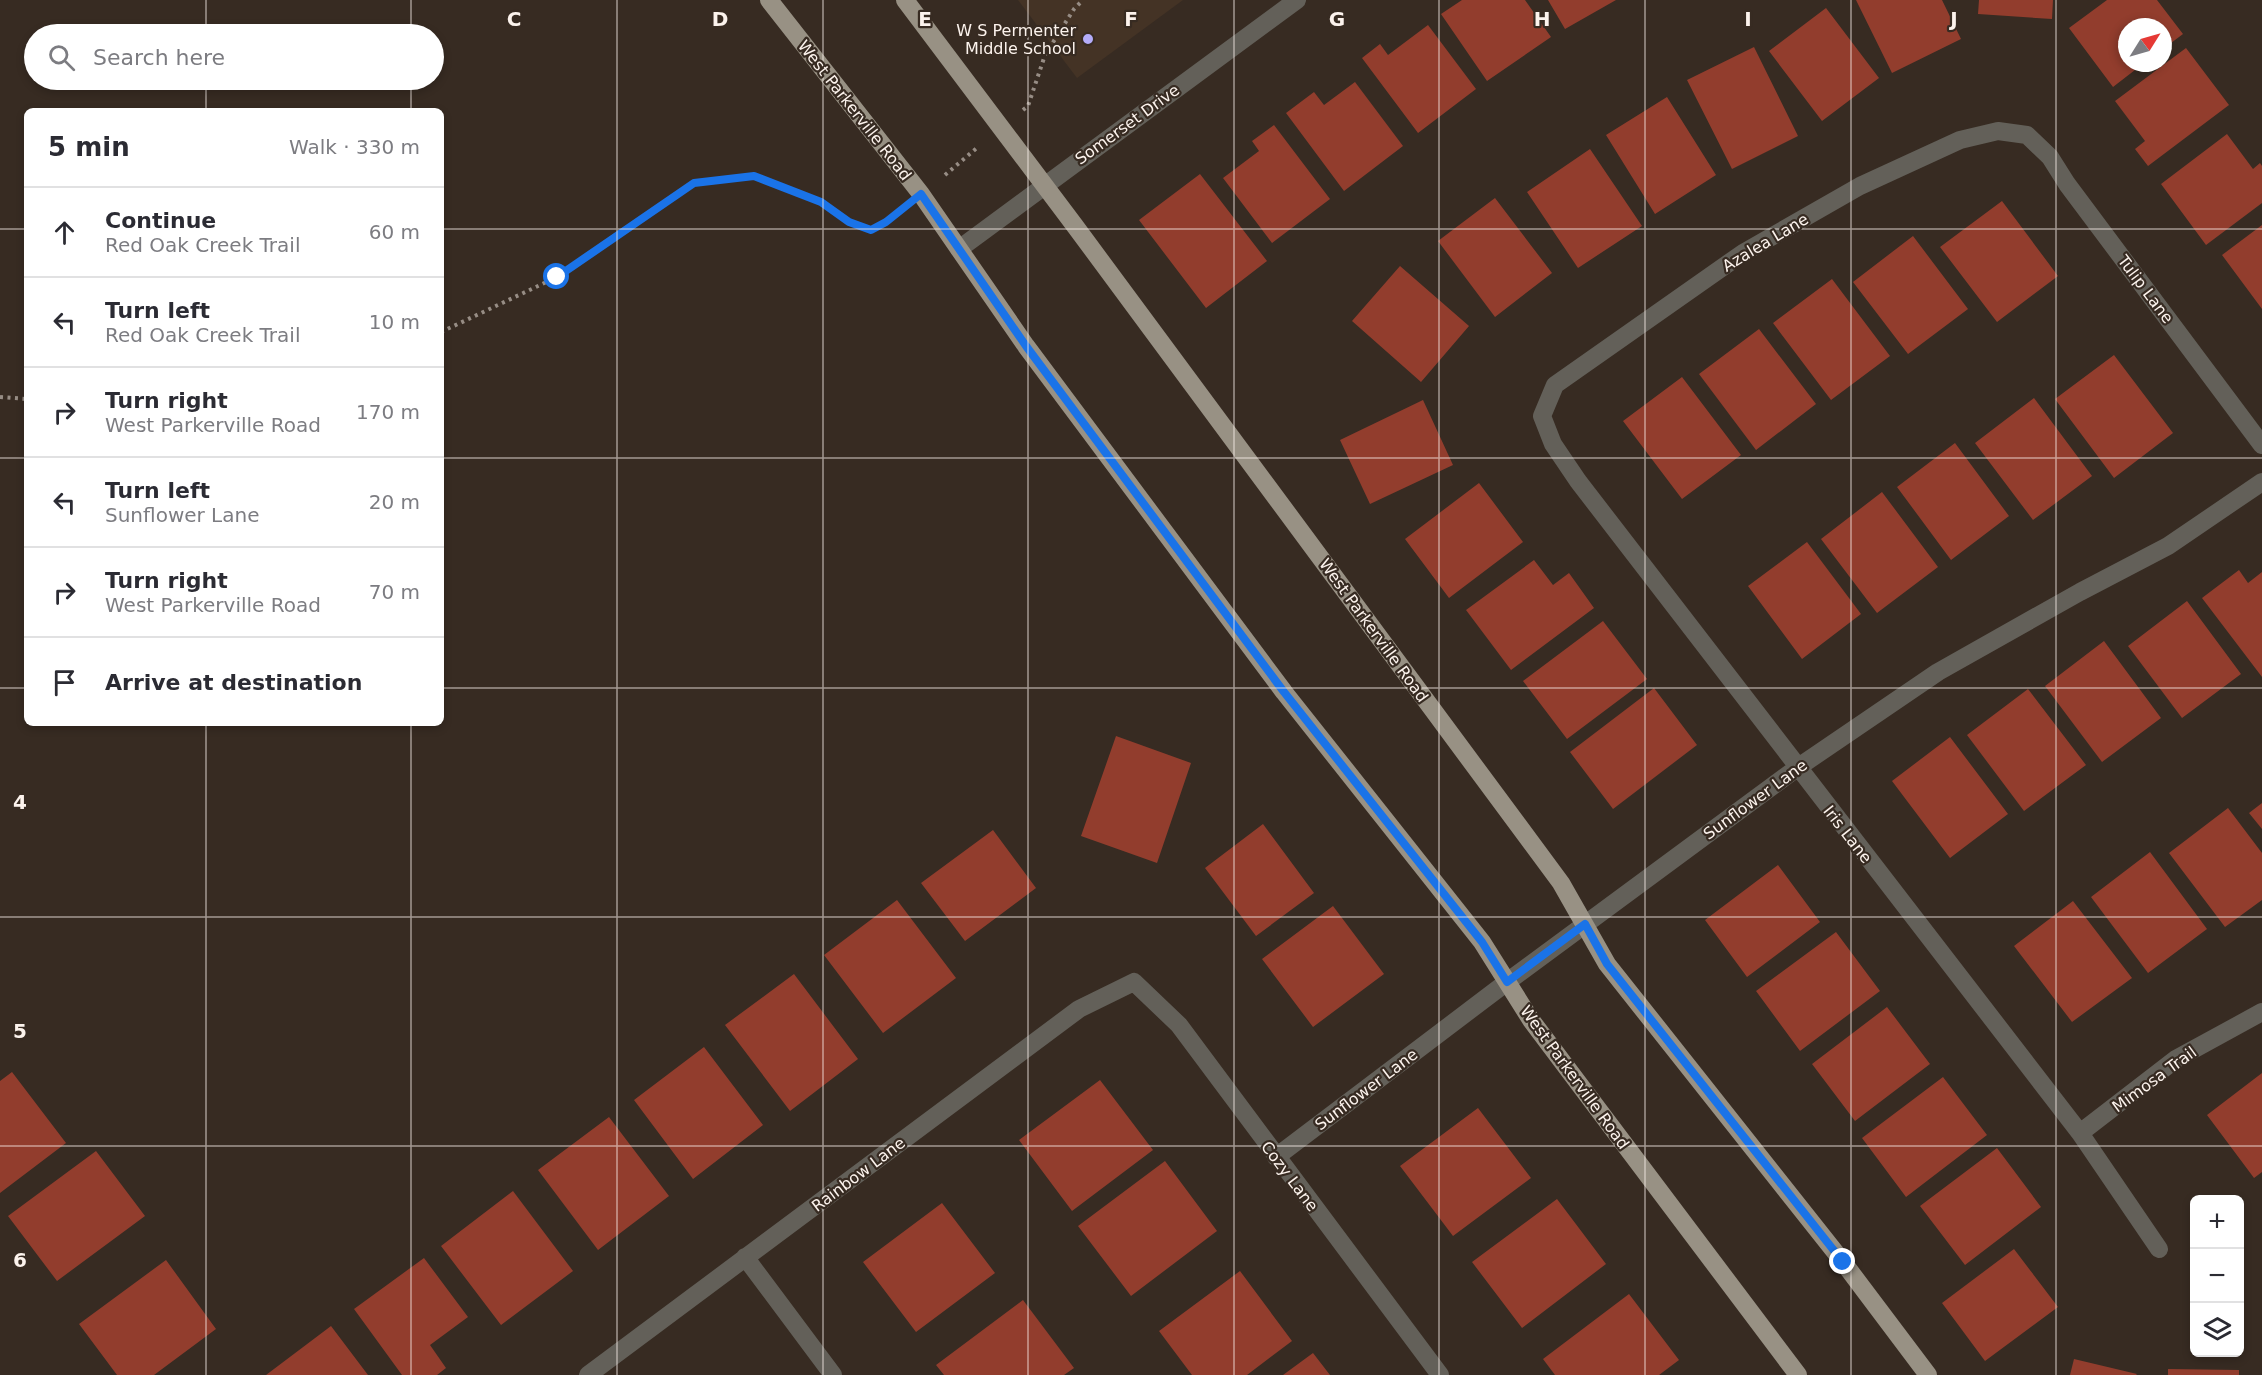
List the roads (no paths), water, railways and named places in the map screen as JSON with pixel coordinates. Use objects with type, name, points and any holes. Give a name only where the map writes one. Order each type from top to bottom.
[{"type":"main road","name":"West Parkerville Road","points":[[770,0],[921,194],[1026,346],[1276,683],[1482,942],[1531,1020],[1798,1375]]},
{"type":"main road","name":"West Parkerville Road","points":[[905,0],[1561,883],[1607,964],[1843,1262],[1928,1375]]},
{"type":"street","name":"Somerset Drive","points":[[959,249],[1297,0]]},
{"type":"street","name":"Azalea Lane","points":[[1542,416],[1555,385],[1753,247],[1860,186],[1960,140],[1998,131],[2027,135]]},
{"type":"street","name":"Tulip Lane","points":[[2027,135],[2050,156],[2067,184],[2262,445]]},
{"type":"street","name":"Iris Lane","points":[[1542,416],[1553,444],[1578,481],[2080,1133],[2159,1249]]},
{"type":"street","name":"Sunflower Lane","points":[[1276,1157],[1507,982],[1797,768],[1938,672],[2080,592],[2168,546],[2262,482]]},
{"type":"street","name":"Cozy Lane","points":[[1134,982],[1179,1025],[1440,1375]]},
{"type":"street","name":"Rainbow Lane","points":[[588,1375],[1079,1009],[1134,982]]},
{"type":"street","name":"Mimosa Trail","points":[[2080,1133],[2176,1059],[2262,1012]]},
{"type":"street","points":[[745,1257],[833,1375]]},
{"type":"place","name":"W S Permenter Middle School","points":[[1088,39]]}]
